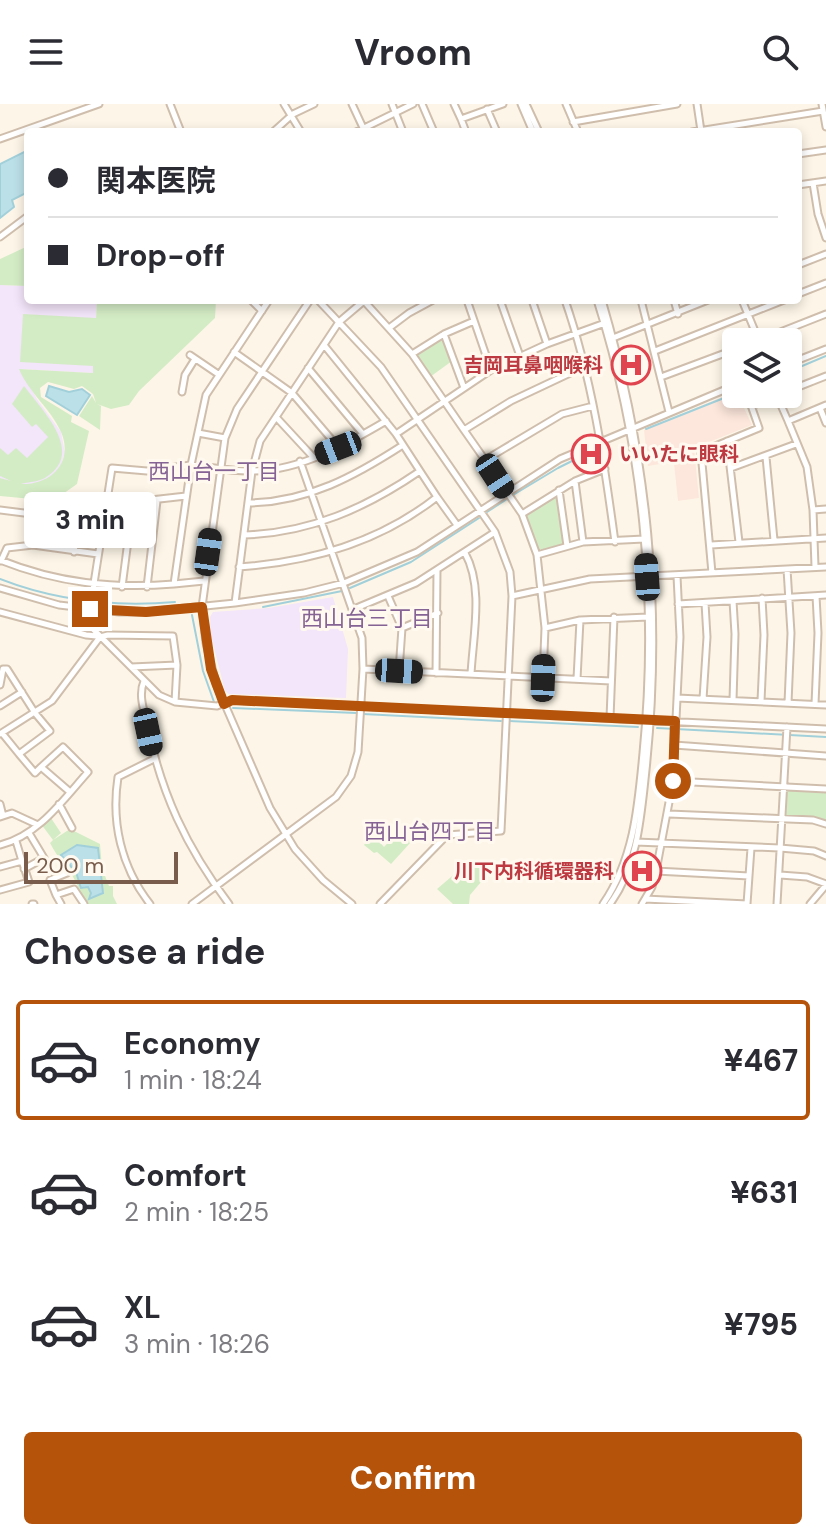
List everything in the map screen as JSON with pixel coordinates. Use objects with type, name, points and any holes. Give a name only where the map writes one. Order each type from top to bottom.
[{"type":"street","points":[[31,128],[99,104]]},
{"type":"street","points":[[170,104],[179,128]]},
{"type":"street","points":[[284,104],[298,128]]},
{"type":"street","points":[[278,128],[314,104]]},
{"type":"street","points":[[352,104],[363,128]]},
{"type":"street","points":[[392,104],[401,128]]},
{"type":"street","points":[[368,128],[413,104]]},
{"type":"street","points":[[422,104],[432,128]]},
{"type":"street","points":[[454,104],[464,128]]},
{"type":"street","points":[[461,119],[503,104]]},
{"type":"street","points":[[524,104],[534,128]]},
{"type":"street","points":[[566,104],[576,128]]},
{"type":"street","points":[[573,122],[677,104]]},
{"type":"street","points":[[697,104],[701,128]]},
{"type":"street","points":[[717,128],[822,108],[826,127]]},
{"type":"street","points":[[487,109],[495,128]]},
{"type":"street","points":[[0,139],[24,131]]},
{"type":"street","points":[[802,153],[826,150]]},
{"type":"street","points":[[802,184],[826,181]]},
{"type":"street","points":[[813,183],[826,238]]},
{"type":"street","points":[[0,237],[24,219]]},
{"type":"street","points":[[802,263],[826,254]]},
{"type":"street","points":[[802,292],[826,283]]},
{"type":"street","points":[[255,304],[262,311]]},
{"type":"street","points":[[174,584],[191,465],[206,395],[266,304]]},
{"type":"street","points":[[307,304],[237,409],[225,438],[202,607],[211,669],[270,808],[295,849],[323,880],[352,904]]},
{"type":"street","points":[[322,304],[381,367],[495,532],[510,572],[512,596],[501,831],[447,835],[380,904]]},
{"type":"street","points":[[235,603],[252,471],[260,441],[339,322],[361,304]]},
{"type":"street","points":[[368,304],[412,354],[522,514],[537,555],[543,591],[543,678]]},
{"type":"street","points":[[389,328],[426,304]]},
{"type":"street","points":[[468,304],[491,370]]},
{"type":"street","points":[[501,304],[520,356]]},
{"type":"street","points":[[533,304],[547,344]]},
{"type":"street","points":[[566,304],[576,332],[600,440],[615,542]]},
{"type":"street","points":[[601,304],[632,428],[654,635],[636,842],[622,884],[610,904]]},
{"type":"street","points":[[601,304],[613,338],[647,513],[649,577],[648,720],[631,842],[618,880],[603,904]]},
{"type":"street","points":[[642,304],[669,412]]},
{"type":"street","points":[[675,304],[678,314]]},
{"type":"street","points":[[613,338],[699,304]]},
{"type":"street","points":[[744,304],[753,328]]},
{"type":"street","points":[[655,351],[774,304]]},
{"type":"street","points":[[792,328],[826,314]]},
{"type":"street","points":[[412,354],[444,334],[474,321]]},
{"type":"street","points":[[396,434],[491,370],[576,332],[605,323]]},
{"type":"street","points":[[444,334],[464,388]]},
{"type":"street","points":[[324,345],[396,434],[457,525]]},
{"type":"street","points":[[802,358],[826,349]]},
{"type":"street","points":[[234,352],[292,393],[338,448]]},
{"type":"street","points":[[661,377],[722,354]]},
{"type":"street","points":[[182,392],[193,357],[218,374]]},
{"type":"street","points":[[464,430],[511,401],[583,367]]},
{"type":"street","points":[[308,368],[363,434]]},
{"type":"street","points":[[802,385],[826,376]]},
{"type":"street","points":[[0,588],[59,605],[90,605],[146,612],[304,593],[344,583],[417,552],[560,459],[722,391]]},
{"type":"street","points":[[485,460],[562,414],[593,406]]},
{"type":"street","points":[[788,421],[823,406],[826,423]]},
{"type":"street","points":[[712,573],[701,452],[759,428],[752,408]]},
{"type":"street","points":[[784,408],[807,467],[813,510],[815,567]]},
{"type":"street","points":[[276,417],[313,457]]},
{"type":"street","points":[[386,421],[338,448],[300,461],[252,471],[191,465],[147,471],[112,468],[94,584],[84,620],[159,695],[175,702],[217,706],[232,700],[361,705],[648,720],[675,727],[786,732],[826,729]]},
{"type":"street","points":[[198,433],[225,438]]},
{"type":"street","points":[[727,441],[739,542]]},
{"type":"street","points":[[731,468],[796,444]]},
{"type":"street","points":[[249,503],[266,503],[312,493],[362,472],[403,445]]},
{"type":"street","points":[[766,457],[774,540]]},
{"type":"street","points":[[192,904],[336,797],[351,776],[358,752],[362,638],[300,461]]},
{"type":"street","points":[[522,514],[575,481],[605,469]]},
{"type":"street","points":[[244,535],[260,535],[322,523],[351,513],[420,471]]},
{"type":"street","points":[[575,481],[583,542]]},
{"type":"street","points":[[559,490],[567,546]]},
{"type":"street","points":[[33,545],[107,499],[133,502],[186,496]]},
{"type":"street","points":[[239,567],[295,561],[332,551],[388,528],[437,497]]},
{"type":"street","points":[[147,587],[157,501]]},
{"type":"street","points":[[122,587],[133,502]]},
{"type":"street","points":[[813,510],[826,509]]},
{"type":"street","points":[[0,510],[40,515],[50,532]]},
{"type":"street","points":[[74,552],[80,514]]},
{"type":"street","points":[[354,609],[388,596],[437,570],[495,532]]},
{"type":"street","points":[[711,545],[826,538]]},
{"type":"street","points":[[537,555],[583,542],[644,539]]},
{"type":"street","points":[[98,554],[33,545],[7,548],[0,561],[33,573],[122,587],[204,581]]},
{"type":"street","points":[[465,553],[474,574],[475,593],[471,674]]},
{"type":"street","points":[[512,596],[590,579],[826,567]]},
{"type":"street","points":[[787,569],[791,633],[788,703]]},
{"type":"street","points":[[436,673],[437,570]]},
{"type":"street","points":[[677,576],[673,781],[656,871],[644,902],[747,904],[751,848]]},
{"type":"street","points":[[678,604],[826,595]]},
{"type":"street","points":[[388,596],[402,628],[399,671]]},
{"type":"street","points":[[815,704],[816,596]]},
{"type":"street","points":[[761,701],[762,598]]},
{"type":"street","points":[[733,601],[733,700]]},
{"type":"street","points":[[703,699],[707,637],[705,603]]},
{"type":"street","points":[[0,612],[86,635],[173,636],[177,665],[175,702]]},
{"type":"street","points":[[402,628],[438,613]]},
{"type":"street","points":[[610,718],[614,617]]},
{"type":"street","points":[[545,628],[580,620],[648,617]]},
{"type":"street","points":[[577,679],[580,620]]},
{"type":"street","points":[[0,845],[16,841],[29,833],[88,772],[63,747],[35,773],[1,733],[35,713],[60,693],[99,636]]},
{"type":"street","points":[[131,667],[177,665]]},
{"type":"street","points":[[0,685],[3,669],[7,669],[50,731],[19,754]]},
{"type":"street","points":[[363,669],[611,681]]},
{"type":"street","points":[[144,681],[141,692],[154,759],[169,804],[190,846],[229,904]]},
{"type":"street","points":[[0,705],[22,692]]},
{"type":"street","points":[[677,698],[826,705]]},
{"type":"street","points":[[777,904],[786,732]]},
{"type":"street","points":[[674,745],[826,756]]},
{"type":"street","points":[[150,904],[125,861],[115,810],[118,777],[154,759]]},
{"type":"street","points":[[41,767],[70,792]]},
{"type":"street","points":[[673,781],[826,789]]},
{"type":"street","points":[[0,804],[2,816],[12,813],[38,825]]},
{"type":"street","points":[[59,804],[72,828]]},
{"type":"street","points":[[669,814],[813,820],[826,824]]},
{"type":"street","points":[[24,869],[44,858],[29,833]]},
{"type":"street","points":[[0,890],[29,882],[16,841]]},
{"type":"street","points":[[636,842],[780,848],[814,851],[826,856]]},
{"type":"street","points":[[0,867],[22,861]]},
{"type":"street","points":[[656,871],[749,876]]},
{"type":"street","points":[[61,904],[50,880],[67,873]]},
{"type":"street","points":[[780,875],[807,877],[826,885],[810,904]]},
{"type":"street","points":[[56,895],[74,889],[84,904]]},
{"type":"shaded area","points":[[0,285],[24,286],[24,304],[97,304],[93,373],[20,369],[61,432],[65,453],[59,470],[43,483],[19,485],[0,478]]},
{"type":"shaded area","points":[[722,397],[722,408],[744,408],[752,425],[694,448],[699,498],[678,501],[674,464],[648,466],[644,430]]},
{"type":"shaded area","points":[[333,597],[348,649],[346,698],[229,694],[225,691],[211,636],[210,617],[213,612],[269,608]]},
{"type":"green space","points":[[24,248],[24,286],[0,285],[0,259]]},
{"type":"green space","points":[[97,304],[216,304],[215,318],[139,391],[129,405],[111,409],[97,404],[101,406],[100,430],[79,416],[92,396],[96,403],[93,394],[82,386],[74,389],[48,382],[40,388],[41,397],[72,416],[71,422],[89,431],[77,484],[53,501],[0,496],[0,478],[11,481],[0,476],[0,448],[8,455],[16,448],[27,458],[48,437],[36,424],[32,427],[12,404],[24,386],[57,432],[62,457],[57,468],[45,478],[21,484],[42,481],[50,476],[57,470],[62,462],[64,453],[57,424],[19,369],[93,373],[93,366],[20,362],[23,314],[96,318]]},
{"type":"green space","points":[[441,337],[452,361],[430,377],[414,355]]},
{"type":"green space","points":[[558,493],[565,544],[538,549],[526,514]]},
{"type":"green space","points":[[787,788],[826,792],[826,822],[813,817],[786,818]]},
{"type":"green space","points":[[49,815],[61,833],[53,840],[41,824]]},
{"type":"green space","points":[[70,829],[100,844],[102,868],[109,886],[113,886],[117,904],[87,904],[50,843]]},
{"type":"green space","points":[[371,832],[384,847],[394,836],[399,840],[403,835],[411,842],[391,864],[364,845]]},
{"type":"green space","points":[[484,861],[493,868],[470,895],[469,904],[453,904],[437,889],[465,865]]},
{"type":"water","points":[[24,152],[24,194],[12,200],[14,207],[0,218],[0,164]]},
{"type":"water","points":[[49,386],[69,392],[82,389],[90,395],[77,415],[46,396]]},
{"type":"water","points":[[77,845],[98,848],[103,893],[89,899],[91,893],[88,887],[81,888],[76,872],[61,855]]},
{"type":"waterway","points":[[802,366],[826,356]]},
{"type":"waterway","points":[[646,429],[722,399]]},
{"type":"waterway","points":[[513,495],[598,448]]},
{"type":"waterway","points":[[487,512],[507,499]]},
{"type":"waterway","points":[[350,588],[411,562],[479,518]]},
{"type":"waterway","points":[[0,579],[43,593],[86,601],[131,604],[175,602]]},
{"type":"waterway","points":[[263,607],[342,591]]},
{"type":"waterway","points":[[192,615],[203,671],[214,702]]},
{"type":"waterway","points":[[233,708],[356,713]]},
{"type":"waterway","points":[[363,714],[501,721]]},
{"type":"waterway","points":[[509,721],[638,727]]},
{"type":"waterway","points":[[657,728],[826,737]]},
{"type":"place","name":"吉岡耳鼻咽喉科","points":[[631,365]]},
{"type":"place","name":"いいたに眼科","points":[[591,454]]},
{"type":"place","name":"川下内科循環器科","points":[[642,871]]},
{"type":"district","name":"西山台一丁目","points":[[214,471]]},
{"type":"district","name":"西山台三丁目","points":[[367,618]]},
{"type":"district","name":"西山台四丁目","points":[[430,831]]},
{"type":"route","points":[[90,609],[146,612],[202,607],[211,669],[224,704],[232,700],[675,721],[673,781]]}]
